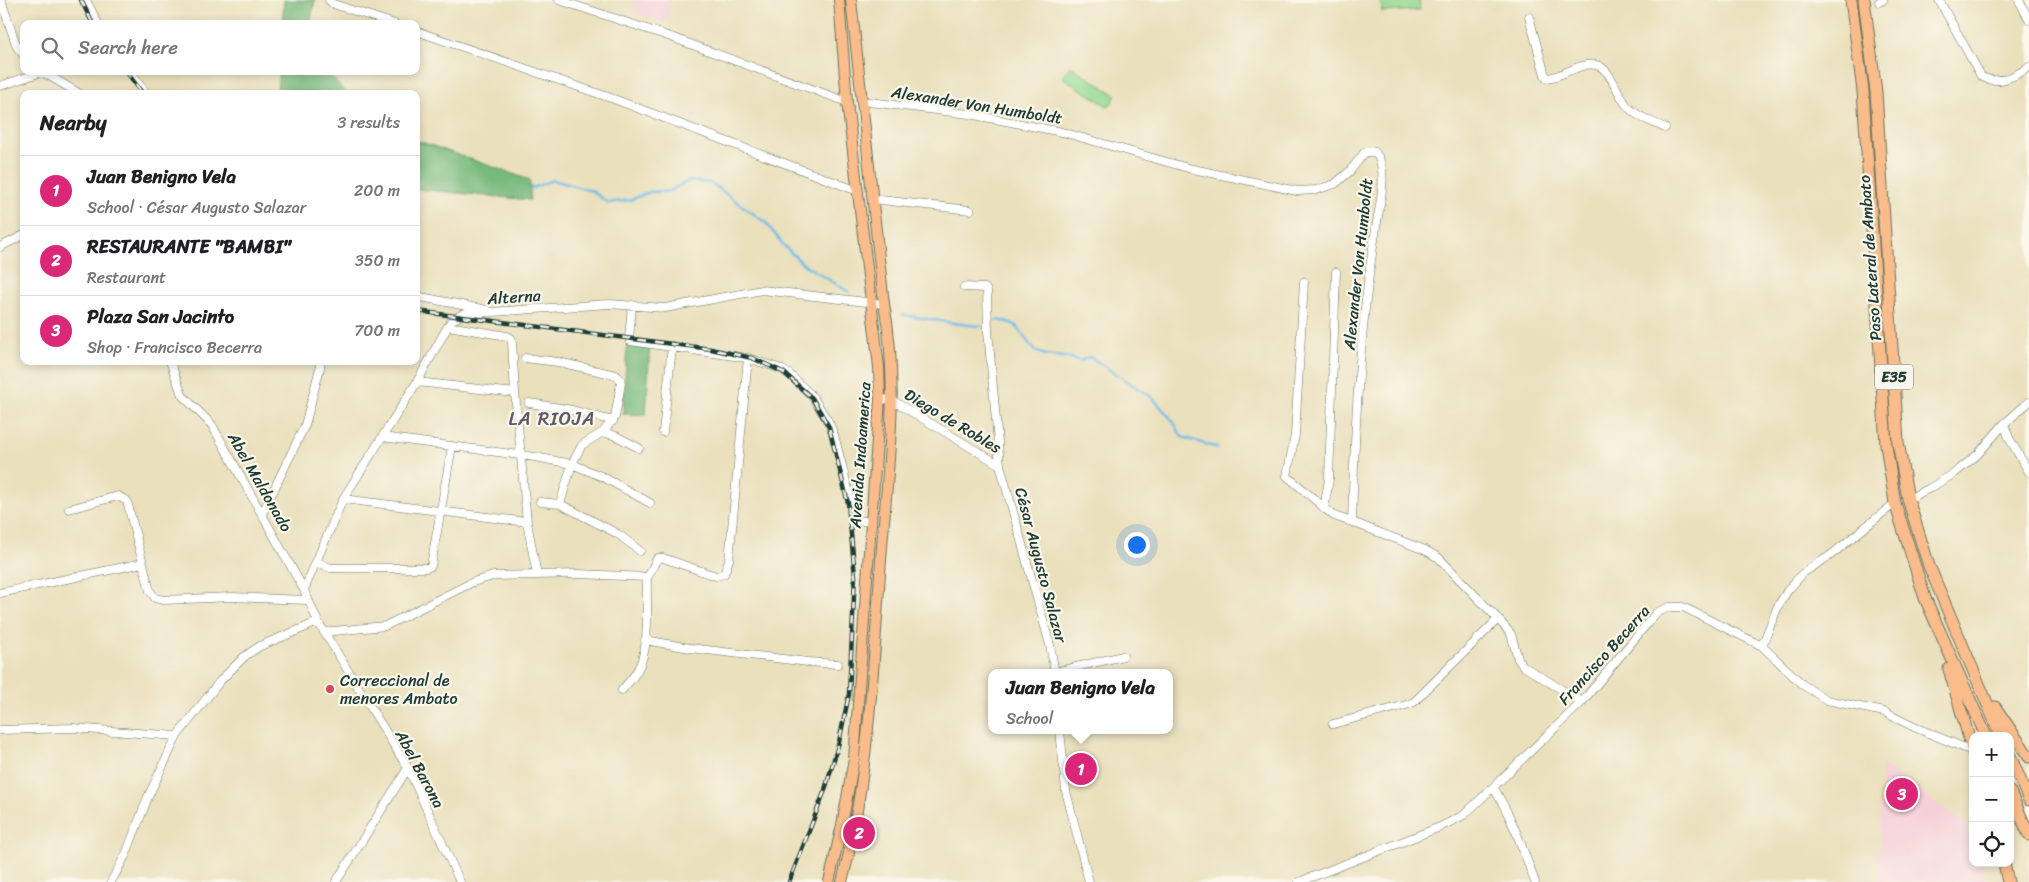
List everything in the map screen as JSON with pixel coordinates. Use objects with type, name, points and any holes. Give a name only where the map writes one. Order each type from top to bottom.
[{"type":"highway","name":"Paso Lateral de Ambato","points":[[1851,0],[1863,91],[1886,445],[1895,503],[1925,598],[1984,732]]},
{"type":"highway","name":"Paso Lateral de Ambato","points":[[1864,0],[1876,92],[1898,442],[1908,499],[1929,566],[1999,732]]},
{"type":"highway","points":[[1929,566],[1945,591],[1993,704],[2029,757]]},
{"type":"highway","points":[[1925,598],[1953,681],[1969,738]]},
{"type":"highway","points":[[2014,765],[2029,800]]},
{"type":"highway","points":[[2014,801],[2029,835]]},
{"type":"highway","points":[[2005,867],[2008,882]]},
{"type":"main road","name":"Avenida Indoamerica","points":[[829,882],[854,759],[880,399],[879,367],[846,102],[839,0]]},
{"type":"main road","name":"Avenida Indoamerica","points":[[842,882],[857,814],[868,735],[892,400],[888,325],[872,199],[851,0]]},
{"type":"main road","points":[[876,462],[888,463]]},
{"type":"street","points":[[1,0],[20,50]]},
{"type":"street","points":[[86,0],[96,20]]},
{"type":"street","points":[[329,0],[334,4],[383,20]]},
{"type":"street","points":[[558,0],[671,37],[846,102]]},
{"type":"street","points":[[1939,0],[1982,76],[1994,81],[2012,76],[2029,67]]},
{"type":"street","points":[[2019,0],[2029,20]]},
{"type":"street","points":[[1528,17],[1547,78],[1589,64],[1598,65],[1605,70],[1626,105],[1633,112],[1665,128]]},
{"type":"street","points":[[420,32],[610,98],[858,191]]},
{"type":"street","points":[[0,86],[33,75]]},
{"type":"street","points":[[47,75],[73,90]]},
{"type":"street","points":[[132,75],[143,90]]},
{"type":"street","name":"Alexander Von Humboldt","points":[[861,101],[969,114],[1062,132],[1188,168],[1297,191],[1316,190],[1335,184],[1350,171],[1365,152],[1375,152],[1379,156],[1381,163],[1382,192],[1369,272],[1352,522]]},
{"type":"street","points":[[872,199],[970,210]]},
{"type":"street","points":[[0,247],[20,237]]},
{"type":"street","points":[[1324,509],[1329,479],[1336,272]]},
{"type":"street","points":[[1304,282],[1295,435],[1287,476],[1334,516],[1432,553],[1498,619],[1514,640],[1518,659],[1524,666],[1582,702]]},
{"type":"street","name":"César Augusto Salazar","points":[[964,287],[985,288],[987,291],[988,331],[1000,465],[1050,645],[1054,669]]},
{"type":"street","name":"Alterna","points":[[304,590],[318,562],[343,499],[417,382],[448,326],[457,316],[463,314],[608,304],[676,306],[762,290],[884,304]]},
{"type":"street","points":[[420,297],[501,312]]},
{"type":"street","points":[[632,305],[628,338],[630,341],[748,358],[781,369],[812,396],[821,408],[834,435],[856,520],[870,522]]},
{"type":"street","points":[[448,326],[511,338],[527,522],[537,575]]},
{"type":"street","points":[[663,432],[672,346]]},
{"type":"street","points":[[525,358],[558,362],[616,375],[620,379],[621,384],[613,421],[603,432],[582,445],[572,464],[560,504]]},
{"type":"street","points":[[622,690],[636,673],[642,660],[645,640],[647,577],[652,572],[658,558],[716,576],[727,571],[739,467],[748,358]]},
{"type":"street","name":"Abel Maldonado","points":[[171,365],[182,395],[212,426],[304,590],[318,622]]},
{"type":"street","points":[[262,514],[305,425],[320,365]]},
{"type":"street","points":[[417,382],[515,393]]},
{"type":"street","points":[[880,399],[892,400]]},
{"type":"street","name":"Diego de Robles","points":[[892,400],[1000,465]]},
{"type":"street","points":[[1908,499],[1955,473],[1978,454],[2004,424],[2029,402]]},
{"type":"street","points":[[530,403],[572,410],[613,421]]},
{"type":"street","points":[[2004,424],[2009,438],[2029,472]]},
{"type":"street","points":[[603,432],[616,436],[639,448]]},
{"type":"street","points":[[382,437],[520,455],[572,464],[603,477],[650,503]]},
{"type":"street","points":[[318,562],[330,568],[426,568],[431,566],[439,511],[452,446]]},
{"type":"street","points":[[68,509],[118,496],[123,497],[127,501],[150,592],[155,598],[164,600],[231,597],[307,600]]},
{"type":"street","points":[[343,499],[527,522]]},
{"type":"street","points":[[540,502],[560,504],[618,534],[640,551]]},
{"type":"street","points":[[1762,646],[1778,606],[1788,590],[1803,573],[1832,555],[1895,503]]},
{"type":"street","points":[[0,593],[143,563]]},
{"type":"street","points":[[324,632],[385,626],[482,579],[493,576],[579,574],[647,577]]},
{"type":"street","name":"Francisco Becerra","points":[[1299,882],[1440,827],[1464,815],[1582,702],[1656,613],[1669,607],[1683,607],[1762,646],[1803,685],[1827,700],[1884,712],[1931,735],[1969,750]]},
{"type":"street","points":[[1333,724],[1410,704],[1498,619]]},
{"type":"street","points":[[111,882],[126,854],[148,797],[177,736],[220,681],[245,656],[260,646],[318,622]]},
{"type":"street","name":"Abel Barona","points":[[318,622],[408,768],[460,882]]},
{"type":"street","points":[[645,640],[690,648],[838,664]]},
{"type":"street","points":[[1068,669],[1123,656]]},
{"type":"street","points":[[0,730],[73,728],[177,736]]},
{"type":"street","points":[[1060,734],[1066,791],[1089,882]]},
{"type":"street","points":[[336,882],[408,768]]},
{"type":"street","points":[[1493,787],[1510,817],[1535,882]]},
{"type":"shaded area","points":[[632,0],[669,0],[667,20],[663,22],[631,11],[635,4]]},
{"type":"shaded area","points":[[1882,764],[1965,824],[1969,834],[1969,867],[1981,867],[1987,882],[1878,882]]},
{"type":"green space","points":[[284,0],[315,0],[311,20],[282,20]]},
{"type":"green space","points":[[1381,0],[1419,0],[1420,10],[1382,12]]},
{"type":"green space","points":[[1070,66],[1116,95],[1109,107],[1062,77]]},
{"type":"green space","points":[[279,75],[330,75],[343,90],[277,90]]},
{"type":"green space","points":[[420,141],[530,180],[530,200],[420,189]]},
{"type":"green space","points":[[627,342],[650,344],[646,415],[623,414]]},
{"type":"waterway","points":[[532,188],[553,180],[592,191],[608,203],[630,200],[649,192],[670,191],[688,181],[711,183],[766,223],[785,247],[803,264],[849,292]]},
{"type":"waterway","points":[[902,315],[981,326]]},
{"type":"waterway","points":[[996,320],[1005,321],[1017,326],[1039,353],[1080,361],[1090,357],[1153,398],[1173,421],[1182,437],[1218,448]]},
{"type":"railway","points":[[81,0],[91,20]]},
{"type":"railway","points":[[129,75],[140,90]]},
{"type":"railway","points":[[420,312],[711,349],[752,358],[783,372],[812,398],[829,427],[848,503],[855,576],[849,694],[839,742],[825,790],[789,882]]},
{"type":"place","name":"Correccional de menores Ambato","points":[[330,689]]},
{"type":"place","name":"Juan Benigno Vela","points":[[1081,769]]},
{"type":"place","name":"Plaza San Jacinto","points":[[1902,794]]},
{"type":"place","name":"RESTAURANTE \"BAMBI\"","points":[[859,833]]},
{"type":"district","name":"LA RIOJA","points":[[552,418]]}]
